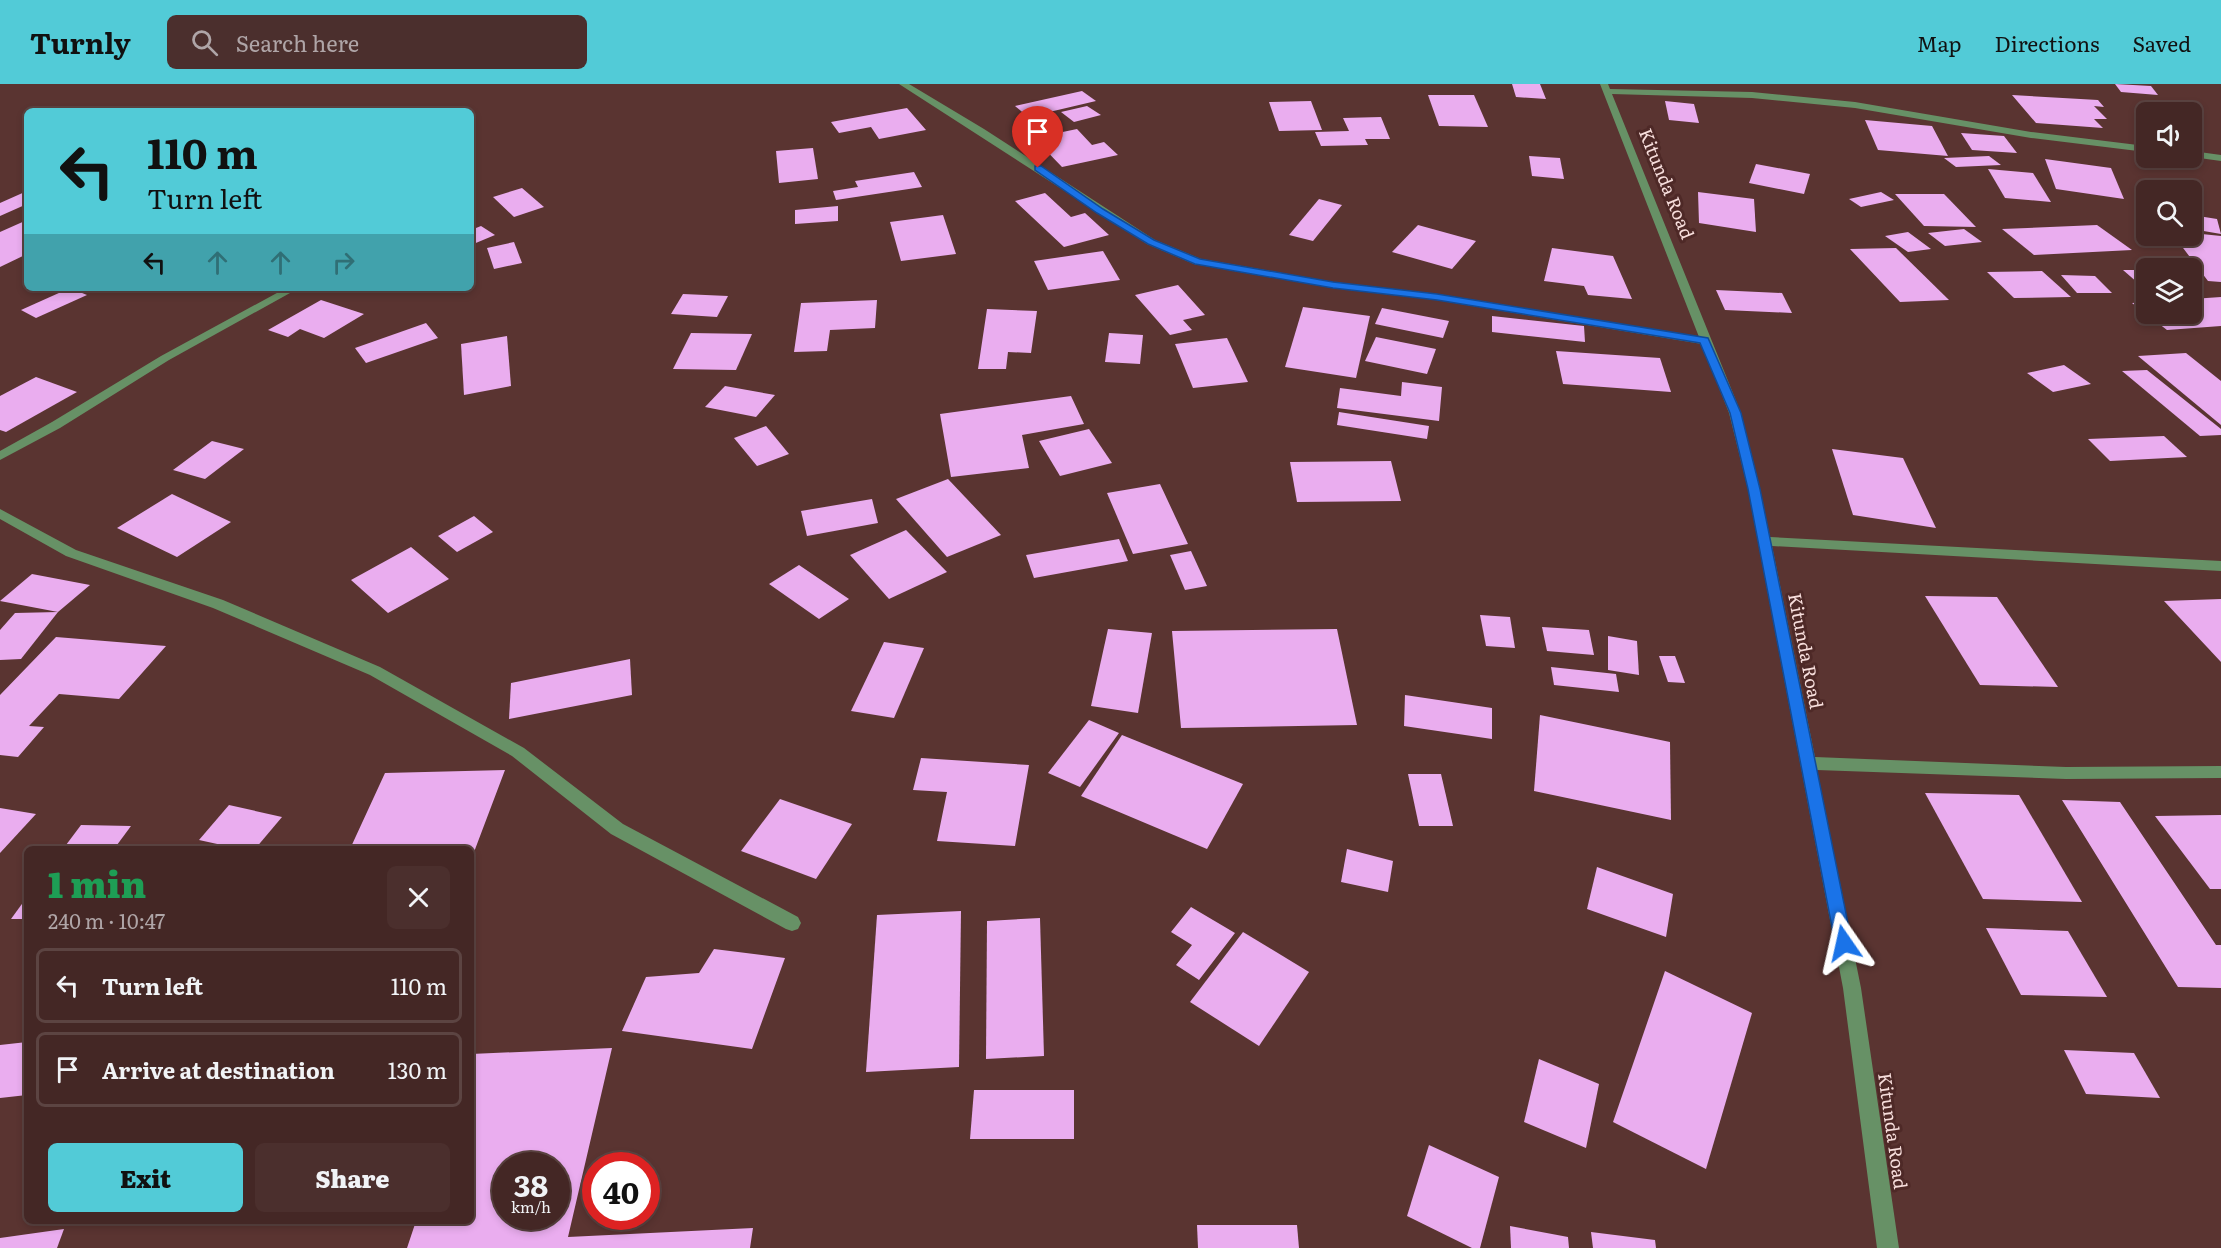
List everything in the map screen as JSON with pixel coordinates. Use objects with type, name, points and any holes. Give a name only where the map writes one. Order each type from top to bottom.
[{"type":"street","points":[[903,84],[981,131],[1151,242],[1198,262],[1333,285],[1437,297],[1705,340]]},
{"type":"street","points":[[1606,88],[1752,95],[1855,105],[2031,135],[2136,148]]},
{"type":"street","name":"Kitunda Road","points":[[1606,88],[1735,413],[1764,541],[1852,988],[1888,1248]]},
{"type":"street","points":[[2202,156],[2221,159]]},
{"type":"street","points":[[0,456],[56,425],[165,358],[288,291]]},
{"type":"street","points":[[0,513],[71,553],[218,604],[375,671],[518,752],[617,829],[792,923]]},
{"type":"street","points":[[1764,541],[2221,566]]},
{"type":"street","points":[[1808,763],[2066,773],[2221,772]]},
{"type":"building","points":[[1512,84],[1540,84],[1546,99],[1516,97]]},
{"type":"building","points":[[2115,84],[2151,86],[2158,95],[2121,92]]},
{"type":"building","points":[[1082,91],[1096,101],[1028,117],[1015,106]]},
{"type":"building","points":[[1428,95],[1474,95],[1488,127],[1439,126]]},
{"type":"building","points":[[2012,95],[2098,100],[2104,107],[2094,106],[2107,119],[2094,119],[2103,128],[2036,123]]},
{"type":"building","points":[[1311,101],[1322,130],[1279,131],[1269,102]]},
{"type":"building","points":[[1665,101],[1694,104],[1699,123],[1669,120]]},
{"type":"building","points":[[1087,106],[1101,115],[1074,122],[1061,112]]},
{"type":"building","points":[[907,108],[926,130],[879,139],[871,127],[839,133],[831,122]]},
{"type":"building","points":[[1381,117],[1390,139],[1365,139],[1368,145],[1321,146],[1315,132],[1349,131],[1343,118]]},
{"type":"building","points":[[1865,120],[1932,126],[1948,156],[1878,150]]},
{"type":"building","points":[[1077,129],[1092,145],[1104,142],[1118,155],[1062,167],[1034,138]]},
{"type":"building","points":[[1961,133],[2004,136],[2017,153],[1972,150]]},
{"type":"building","points":[[813,148],[818,179],[779,183],[776,151]]},
{"type":"building","points":[[1529,156],[1560,158],[1564,179],[1532,176]]},
{"type":"building","points":[[1989,156],[2001,165],[1956,167],[1944,158]]},
{"type":"building","points":[[2045,159],[2111,168],[2124,199],[2056,189]]},
{"type":"building","points":[[1756,164],[1810,174],[1804,194],[1749,183]]},
{"type":"building","points":[[1988,169],[2033,173],[2051,202],[2005,198]]},
{"type":"building","points":[[914,172],[922,187],[836,200],[833,191],[858,187],[855,181]]},
{"type":"building","points":[[522,188],[544,207],[514,217],[493,197]]},
{"type":"building","points":[[24,192],[24,205],[0,216],[0,203]]},
{"type":"building","points":[[1698,192],[1754,199],[1756,232],[1699,223]]},
{"type":"building","points":[[1881,192],[1894,200],[1861,207],[1849,199]]},
{"type":"building","points":[[1045,193],[1071,217],[1085,213],[1109,235],[1064,247],[1015,201]]},
{"type":"building","points":[[1895,194],[1944,194],[1976,227],[1924,226]]},
{"type":"building","points":[[1319,199],[1342,205],[1313,241],[1289,235]]},
{"type":"building","points":[[838,206],[838,221],[795,224],[795,210]]},
{"type":"building","points":[[943,215],[956,254],[901,261],[890,222]]},
{"type":"building","points":[[2202,217],[2217,219],[2221,234],[2202,231]]},
{"type":"building","points":[[24,221],[24,255],[0,267],[0,232]]},
{"type":"building","points":[[1418,225],[1476,241],[1452,269],[1392,252]]},
{"type":"building","points":[[2097,225],[2132,250],[2034,255],[2002,229]]},
{"type":"building","points":[[481,226],[495,235],[474,244],[474,229]]},
{"type":"building","points":[[1964,229],[1982,242],[1945,246],[1928,233]]},
{"type":"building","points":[[1908,232],[1931,249],[1908,252],[1885,236]]},
{"type":"building","points":[[2202,234],[2221,236],[2221,282],[2208,281],[2202,273],[2202,258],[2191,258],[2182,246],[2202,246]]},
{"type":"building","points":[[514,242],[522,263],[494,269],[487,248]]},
{"type":"building","points":[[1552,248],[1613,256],[1632,299],[1588,295],[1584,286],[1544,281]]},
{"type":"building","points":[[1896,248],[1949,300],[1900,302],[1850,249]]},
{"type":"building","points":[[1103,251],[1120,280],[1048,290],[1034,261]]},
{"type":"building","points":[[2123,270],[2136,270],[2136,281]]},
{"type":"building","points":[[2042,271],[2071,297],[2014,298],[1987,272]]},
{"type":"building","points":[[2061,275],[2095,276],[2112,293],[2077,293]]},
{"type":"building","points":[[1178,285],[1205,315],[1183,320],[1192,330],[1170,335],[1135,295]]},
{"type":"building","points":[[1716,290],[1782,293],[1792,313],[1725,310]]},
{"type":"building","points":[[63,291],[77,291],[87,295],[36,318],[21,310]]},
{"type":"building","points":[[683,294],[728,296],[717,317],[671,314]]},
{"type":"building","points":[[2221,297],[2221,326],[2167,330],[2159,324],[2202,324],[2202,298]]},
{"type":"building","points":[[321,300],[364,314],[324,338],[300,329],[288,337],[268,330]]},
{"type":"building","points":[[877,300],[875,328],[830,330],[827,351],[794,352],[801,303]]},
{"type":"building","points":[[1303,307],[1370,316],[1356,378],[1285,367]]},
{"type":"building","points":[[1382,308],[1449,321],[1443,338],[1375,324]]},
{"type":"building","points":[[987,309],[1037,311],[1031,353],[1008,352],[1006,369],[978,369]]},
{"type":"building","points":[[1492,316],[1584,326],[1585,342],[1492,332]]},
{"type":"building","points":[[426,323],[438,338],[366,363],[355,348]]},
{"type":"building","points":[[691,333],[752,334],[736,370],[673,369]]},
{"type":"building","points":[[1109,333],[1143,335],[1140,364],[1105,362]]},
{"type":"building","points":[[507,336],[511,386],[464,395],[461,344]]},
{"type":"building","points":[[1376,337],[1436,349],[1427,374],[1365,361]]},
{"type":"building","points":[[1227,338],[1248,382],[1193,388],[1175,344]]},
{"type":"building","points":[[1556,351],[1660,358],[1671,392],[1563,384]]},
{"type":"building","points":[[2186,353],[2221,381],[2221,425],[2138,356]]},
{"type":"building","points":[[2064,365],[2091,384],[2053,392],[2027,373]]},
{"type":"building","points":[[2147,370],[2221,429],[2221,435],[2200,436],[2122,371]]},
{"type":"building","points":[[36,377],[77,392],[6,432],[0,430],[0,396]]},
{"type":"building","points":[[1402,382],[1442,387],[1439,421],[1337,408],[1340,388],[1401,396]]},
{"type":"building","points":[[725,386],[775,395],[756,417],[705,407]]},
{"type":"building","points":[[1071,396],[1084,424],[1022,435],[1029,468],[951,477],[940,414]]},
{"type":"building","points":[[1339,412],[1429,426],[1427,439],[1337,425]]},
{"type":"building","points":[[766,426],[789,454],[757,466],[734,438]]},
{"type":"building","points":[[1089,429],[1112,463],[1060,476],[1039,441]]},
{"type":"building","points":[[2164,436],[2187,457],[2110,461],[2088,439]]},
{"type":"building","points":[[212,441],[244,449],[205,479],[173,470]]},
{"type":"building","points":[[1832,449],[1903,458],[1936,528],[1853,515]]},
{"type":"building","points":[[1391,461],[1401,501],[1297,502],[1290,462]]},
{"type":"building","points":[[948,479],[1001,535],[947,557],[896,499]]},
{"type":"building","points":[[1160,484],[1188,544],[1133,554],[1107,493]]},
{"type":"building","points":[[172,494],[231,522],[177,557],[117,528]]},
{"type":"building","points":[[872,499],[878,523],[807,536],[801,511]]},
{"type":"building","points":[[474,516],[493,532],[457,552],[438,536]]},
{"type":"building","points":[[906,530],[947,572],[889,599],[850,555]]},
{"type":"building","points":[[1119,539],[1128,561],[1034,578],[1026,555]]},
{"type":"building","points":[[411,547],[449,579],[388,613],[351,580]]},
{"type":"building","points":[[1191,551],[1207,586],[1185,590],[1170,555]]},
{"type":"building","points":[[799,565],[849,599],[819,619],[769,584]]},
{"type":"building","points":[[32,574],[90,585],[58,612],[0,601]]},
{"type":"building","points":[[1925,596],[1997,597],[2058,687],[1980,685]]},
{"type":"building","points":[[2221,599],[2221,662],[2164,601]]},
{"type":"building","points":[[58,612],[21,659],[0,660],[0,630],[15,613]]},
{"type":"building","points":[[1480,615],[1510,617],[1515,648],[1486,646]]},
{"type":"building","points":[[1542,627],[1589,630],[1594,655],[1547,651]]},
{"type":"building","points":[[1108,629],[1152,633],[1138,713],[1091,706]]},
{"type":"building","points":[[1337,629],[1357,725],[1181,728],[1172,631]]},
{"type":"building","points":[[1608,636],[1637,641],[1639,675],[1608,670]]},
{"type":"building","points":[[56,637],[166,646],[119,699],[59,694],[29,726],[44,727],[18,757],[0,755],[0,695]]},
{"type":"building","points":[[884,642],[924,648],[894,718],[851,711]]},
{"type":"building","points":[[1659,656],[1675,656],[1685,683],[1668,682]]},
{"type":"building","points":[[630,659],[632,695],[509,719],[511,683]]},
{"type":"building","points":[[1551,667],[1616,674],[1619,692],[1554,685]]},
{"type":"building","points":[[1405,695],[1492,708],[1492,739],[1404,726]]},
{"type":"building","points":[[1540,715],[1670,742],[1671,820],[1534,791]]},
{"type":"building","points":[[1089,720],[1119,733],[1080,787],[1048,773]]},
{"type":"building","points":[[1122,735],[1243,784],[1207,849],[1081,796]]},
{"type":"building","points":[[921,758],[1029,765],[1015,846],[937,841],[947,792],[913,790]]},
{"type":"building","points":[[505,770],[474,852],[474,846],[351,846],[385,773]]},
{"type":"building","points":[[1408,774],[1441,774],[1453,826],[1419,826]]},
{"type":"building","points":[[1925,793],[2019,795],[2082,902],[1983,899]]},
{"type":"building","points":[[780,799],[852,824],[816,879],[741,851]]},
{"type":"building","points":[[2062,800],[2120,802],[2216,945],[2221,945],[2221,988],[2178,987]]},
{"type":"building","points":[[229,805],[282,817],[258,846],[226,846],[199,840]]},
{"type":"building","points":[[0,808],[36,814],[0,853]]},
{"type":"building","points":[[2221,815],[2221,889],[2210,889],[2155,816]]},
{"type":"building","points":[[81,825],[131,826],[116,846],[65,846]]},
{"type":"building","points":[[1347,849],[1393,861],[1388,892],[1341,882]]},
{"type":"building","points":[[1597,867],[1673,894],[1666,937],[1587,909]]},
{"type":"building","points":[[24,901],[24,919],[11,919]]},
{"type":"building","points":[[1191,907],[1235,933],[1199,980],[1176,965],[1192,945],[1171,932]]},
{"type":"building","points":[[961,911],[959,1067],[866,1072],[877,915]]},
{"type":"building","points":[[1040,918],[1044,1056],[986,1059],[987,921]]},
{"type":"building","points":[[1986,928],[2068,931],[2107,997],[2021,995]]},
{"type":"building","points":[[1243,932],[1309,972],[1259,1046],[1190,1002]]},
{"type":"building","points":[[714,949],[785,958],[752,1049],[622,1031],[646,977],[699,973]]},
{"type":"building","points":[[1665,971],[1752,1013],[1706,1169],[1613,1122]]},
{"type":"building","points":[[24,1042],[24,1095],[0,1098],[0,1045]]},
{"type":"building","points":[[612,1048],[588,1152],[582,1152],[582,1177],[570,1228],[570,1152],[492,1152],[492,1230],[570,1230],[568,1237],[753,1228],[750,1248],[407,1248],[415,1224],[474,1224],[474,1054]]},
{"type":"building","points":[[2064,1050],[2134,1053],[2160,1098],[2086,1094]]},
{"type":"building","points":[[1539,1059],[1599,1084],[1586,1148],[1524,1122]]},
{"type":"building","points":[[974,1090],[1074,1090],[1074,1139],[970,1139]]},
{"type":"building","points":[[1429,1145],[1499,1177],[1480,1248],[1472,1248],[1407,1216]]},
{"type":"building","points":[[1197,1225],[1297,1225],[1299,1248],[1198,1248]]},
{"type":"building","points":[[1510,1226],[1568,1237],[1569,1248],[1511,1248]]},
{"type":"building","points":[[64,1229],[57,1248],[0,1248],[0,1238]]},
{"type":"building","points":[[1591,1232],[1655,1240],[1656,1248],[1593,1248]]},
{"type":"route","points":[[1038,168],[1100,211],[1151,242],[1198,262],[1333,285],[1437,297],[1705,340],[1735,413],[1754,489],[1844,943]]}]
